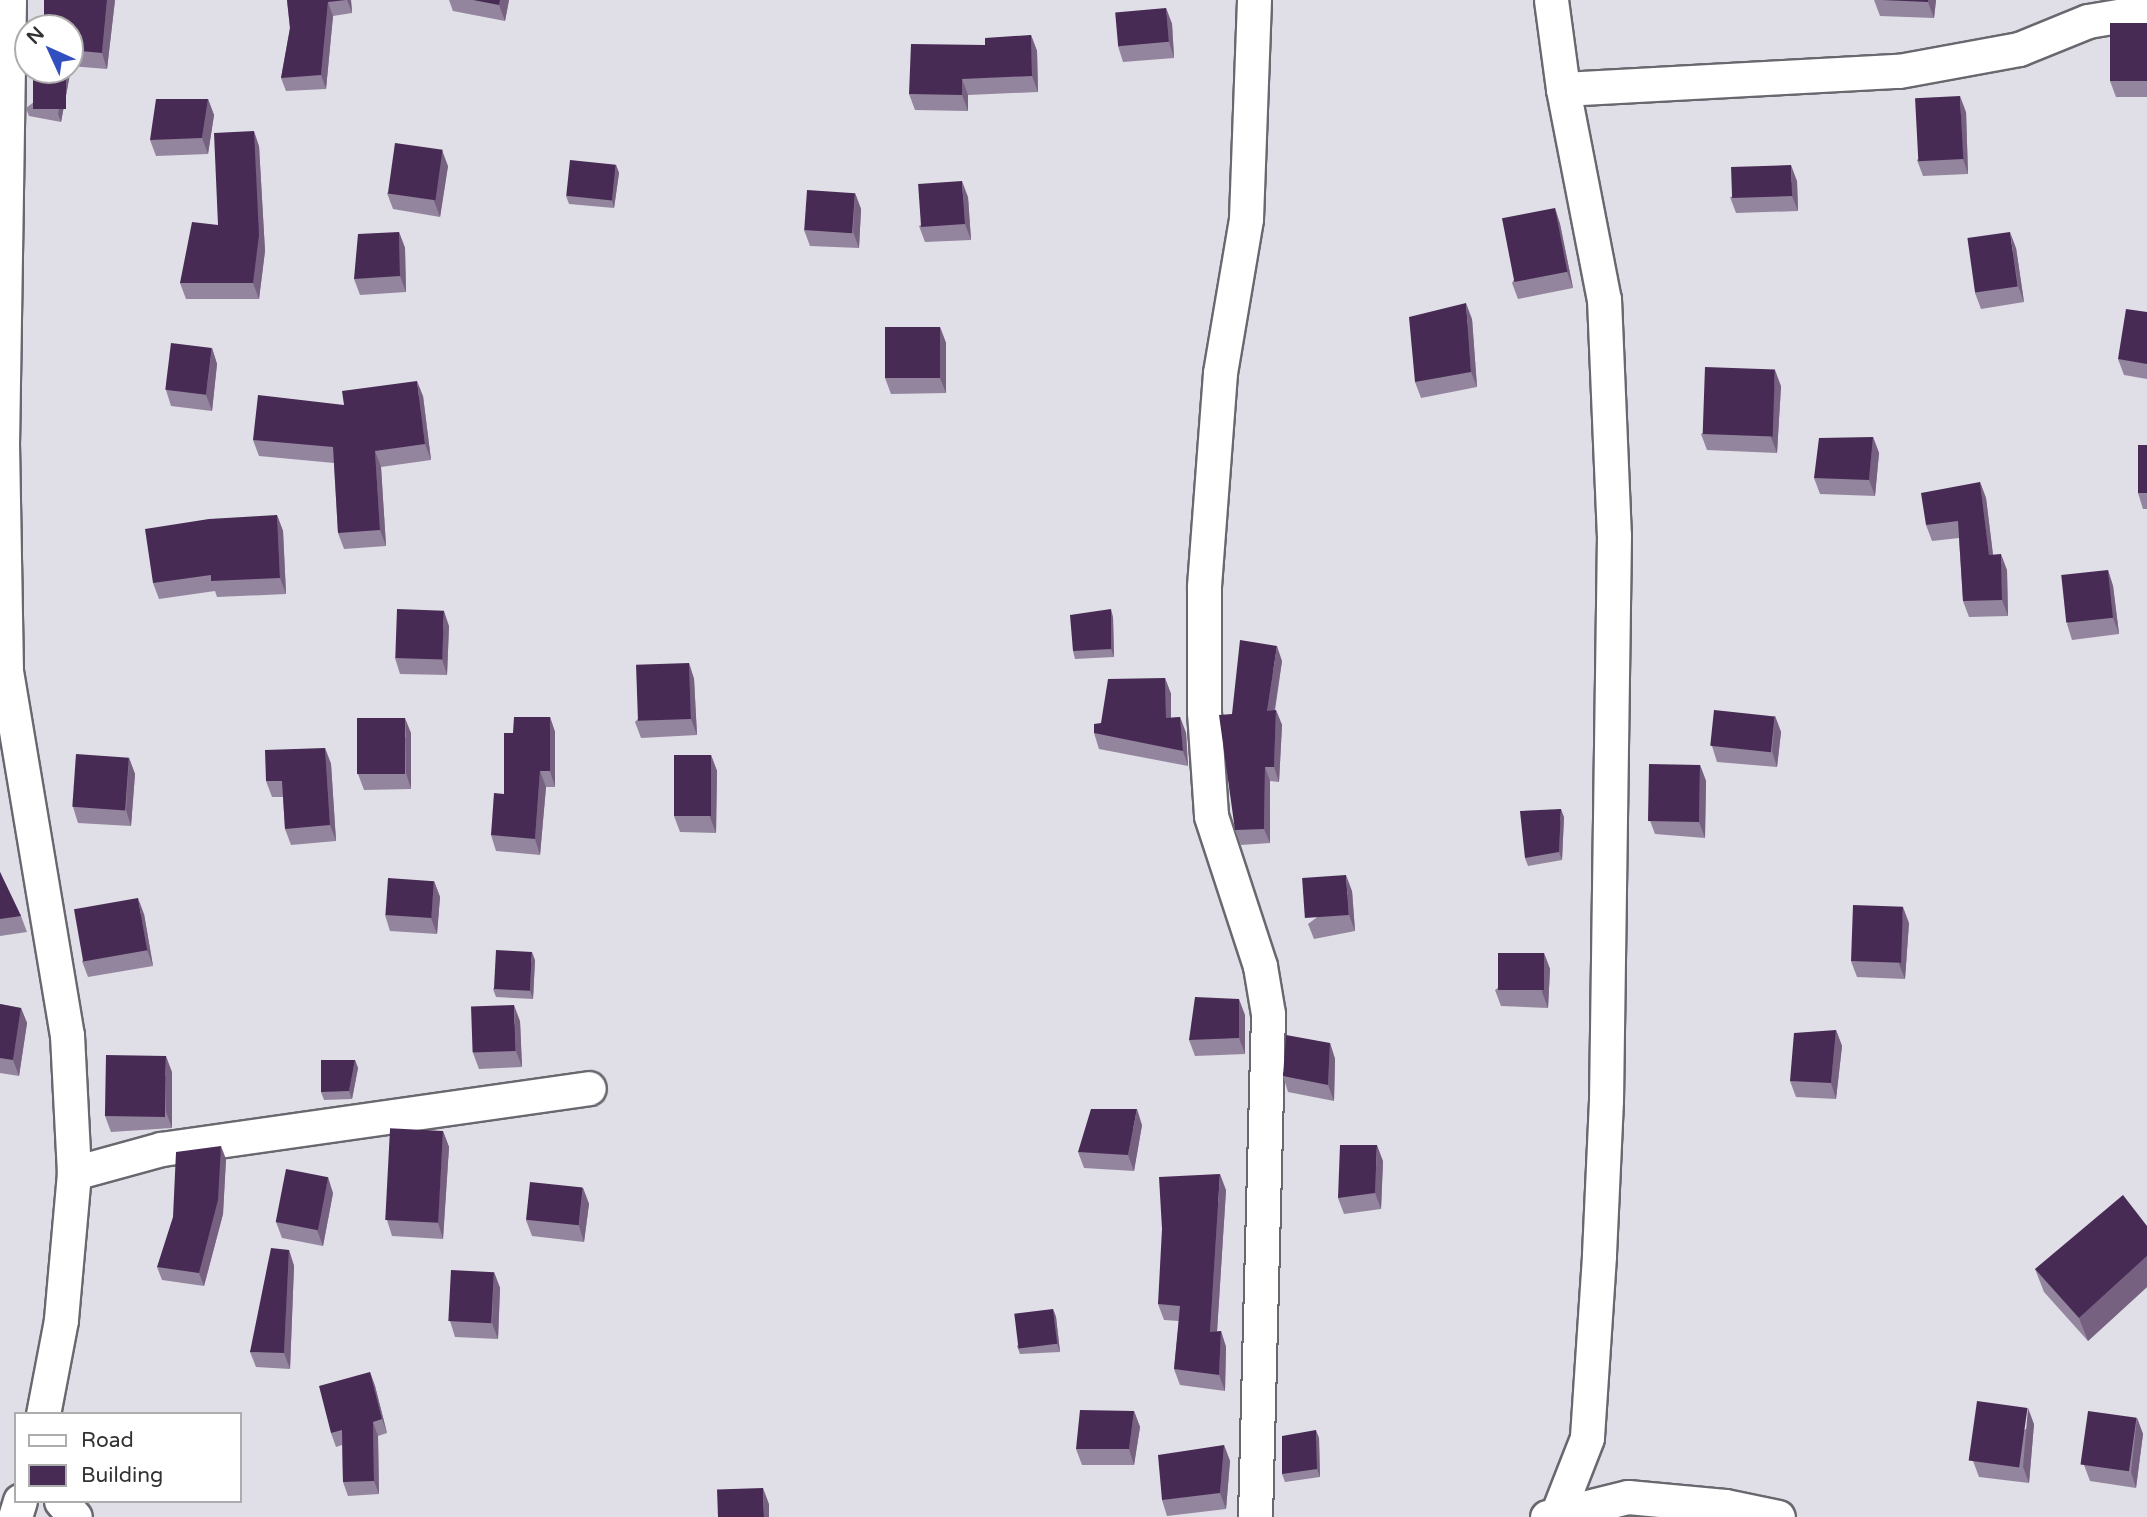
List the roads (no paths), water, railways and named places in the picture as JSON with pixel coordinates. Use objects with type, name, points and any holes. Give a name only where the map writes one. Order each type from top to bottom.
[{"type":"street","points":[[9,0],[2,443],[6,671],[67,1035],[74,1173],[61,1320],[43,1412]]},
{"type":"street","points":[[1254,0],[1246,219],[1222,361],[1204,587],[1204,698],[1211,816],[1260,966],[1268,1014],[1255,1517]]},
{"type":"street","points":[[1551,0],[1563,89],[1604,299],[1614,535],[1606,1100],[1598,1269],[1587,1438],[1556,1517]]},
{"type":"street","points":[[1563,89],[1899,71],[2019,49],[2088,21],[2147,11]]},
{"type":"street","points":[[74,1173],[161,1149],[589,1088]]},
{"type":"street","points":[[1547,1517],[1556,1517],[1628,1497],[1725,1506],[1778,1517]]},
{"type":"street","points":[[63,1503],[75,1517]]}]
